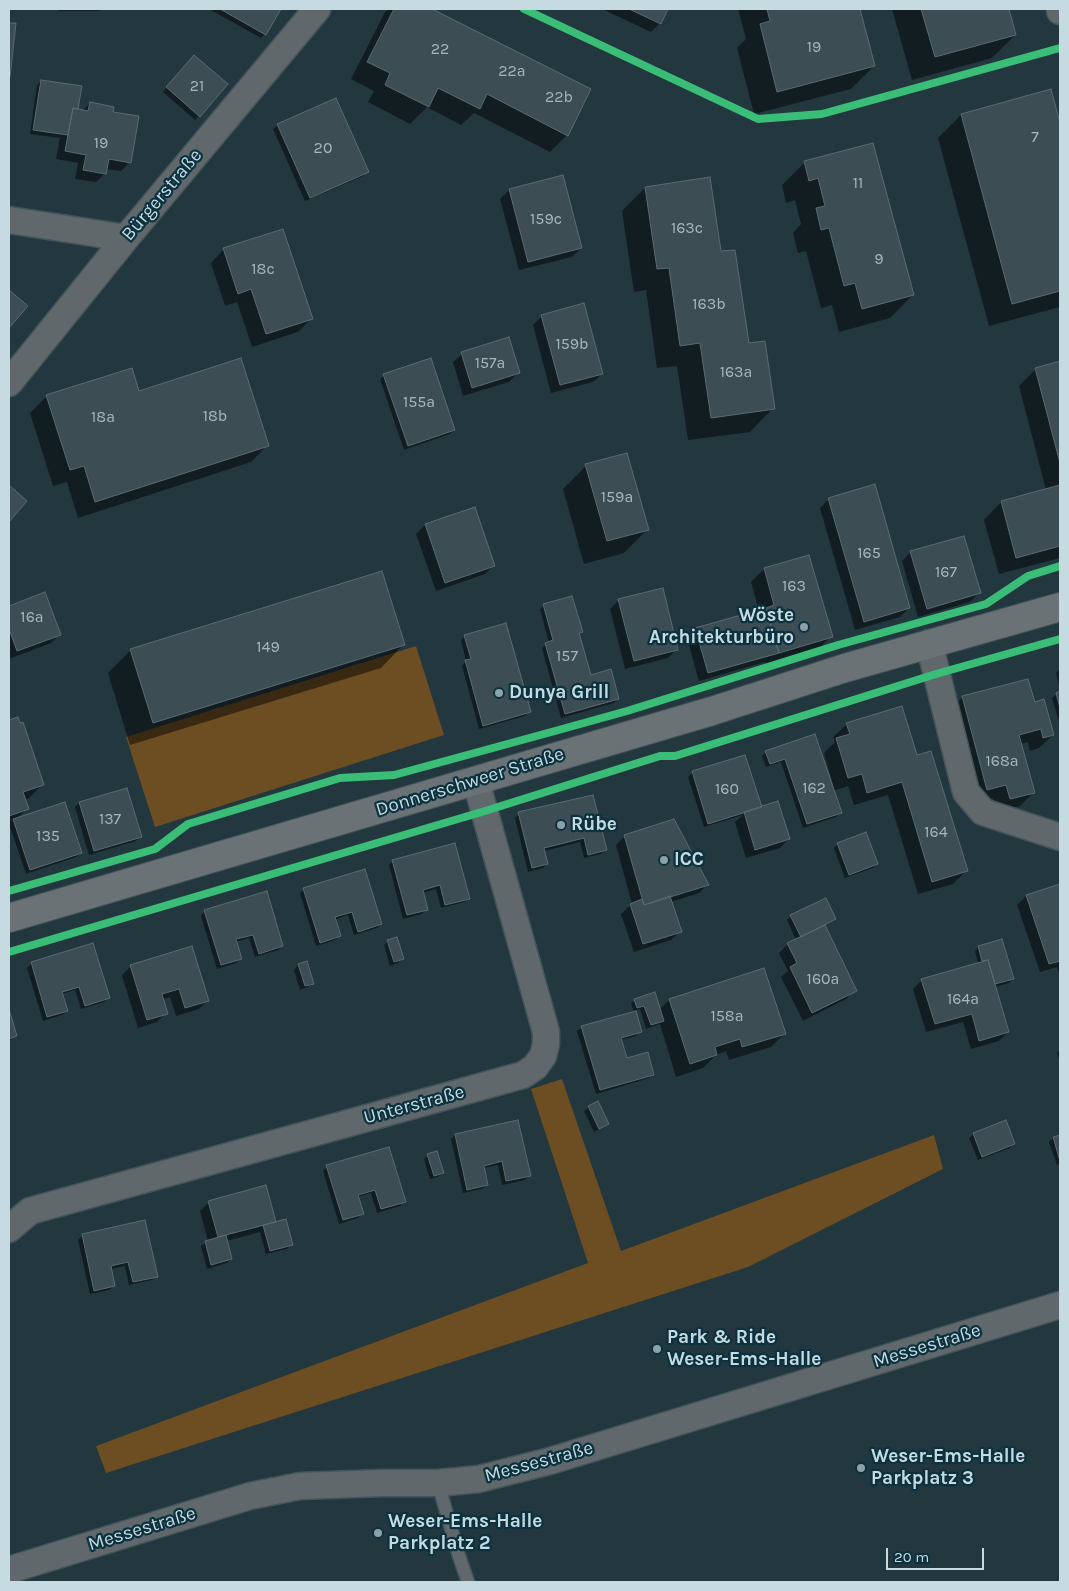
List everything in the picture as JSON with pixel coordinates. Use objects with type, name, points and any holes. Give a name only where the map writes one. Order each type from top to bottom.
[{"type":"main road","name":"Donnerschweer Straße","points":[[9,918],[712,711],[845,668],[1060,607]]},
{"type":"street","name":"Bürgerstraße","points":[[9,383],[126,238],[316,9]]},
{"type":"street","points":[[9,220],[126,238]]},
{"type":"street","points":[[929,644],[966,792],[983,812],[1060,837]]},
{"type":"street","name":"Unterstraße","points":[[9,1229],[30,1211],[523,1075],[534,1067],[543,1056],[546,1032],[476,781]]},
{"type":"street","name":"Messestraße","points":[[9,1570],[259,1495],[300,1486],[438,1483],[479,1479],[550,1461],[1060,1305]]},
{"type":"lane","points":[[438,1483],[468,1582]]},
{"type":"shaded area","points":[[416,646],[444,735],[155,827],[126,737]]},
{"type":"shaded area","points":[[562,1079],[621,1251],[934,1135],[943,1169],[748,1267],[106,1473],[96,1446],[588,1263],[531,1089]]},
{"type":"building","points":[[220,9],[281,9],[266,35]]},
{"type":"building","points":[[394,9],[432,9],[591,89],[568,136],[487,94],[480,109],[438,88],[429,107],[385,85],[390,73],[367,62]]},
{"type":"building","points":[[629,9],[668,9],[661,24]]},
{"type":"building","points":[[767,9],[860,9],[875,66],[777,92],[760,24],[770,21]]},
{"type":"building","points":[[921,9],[1009,9],[1016,35],[935,57]]},
{"type":"building","points":[[9,23],[16,23],[10,77],[9,77]]},
{"type":"building","points":[[194,55],[228,84],[200,117],[166,87]]},
{"type":"building","points":[[41,80],[82,86],[78,109],[73,108],[68,135],[33,130]]},
{"type":"building","points":[[1051,89],[1060,123],[1060,291],[1012,304],[961,114]]},
{"type":"building","points":[[336,98],[369,172],[310,198],[277,124]]},
{"type":"building","points":[[90,102],[114,107],[113,112],[139,116],[131,163],[109,159],[106,174],[83,170],[86,155],[65,151],[73,108],[88,111]]},
{"type":"building","points":[[873,143],[914,295],[862,309],[855,283],[844,286],[829,228],[821,230],[816,208],[825,206],[818,178],[809,181],[804,161]]},
{"type":"building","points":[[563,175],[582,248],[528,262],[509,189]]},
{"type":"building","points":[[710,177],[721,251],[735,250],[749,343],[765,341],[775,409],[711,418],[700,343],[680,346],[669,268],[657,269],[645,187]]},
{"type":"building","points":[[283,229],[313,319],[266,334],[251,289],[238,294],[223,248]]},
{"type":"building","points":[[9,290],[28,306],[9,328]]},
{"type":"building","points":[[584,303],[603,374],[560,385],[541,315]]},
{"type":"building","points":[[509,337],[520,373],[472,388],[461,352]]},
{"type":"building","points":[[241,358],[269,446],[95,502],[84,466],[70,470],[46,395],[132,368],[139,391]]},
{"type":"building","points":[[431,358],[455,430],[408,446],[383,374]]},
{"type":"building","points":[[1060,361],[1060,463],[1035,368]]},
{"type":"building","points":[[627,453],[649,530],[607,541],[585,464]]},
{"type":"building","points":[[875,484],[910,608],[864,622],[828,498]]},
{"type":"building","points":[[9,485],[27,501],[9,522]]},
{"type":"building","points":[[1060,485],[1060,546],[1016,558],[1001,501]]},
{"type":"building","points":[[475,507],[495,566],[445,583],[425,524]]},
{"type":"building","points":[[964,536],[981,593],[927,609],[910,551]]},
{"type":"building","points":[[809,555],[833,637],[779,653],[766,608],[774,605],[764,568]]},
{"type":"building","points":[[382,571],[405,645],[153,723],[130,649]]},
{"type":"building","points":[[663,588],[678,650],[634,661],[618,599]]},
{"type":"building","points":[[45,592],[61,635],[17,651],[9,629],[9,606]]},
{"type":"building","points":[[572,596],[583,632],[579,633],[591,675],[611,669],[619,699],[565,714],[545,643],[553,640],[543,604]]},
{"type":"building","points":[[766,608],[779,653],[708,673],[695,628]]},
{"type":"building","points":[[506,623],[531,712],[483,726],[465,660],[471,659],[464,635]]},
{"type":"building","points":[[1028,679],[1035,702],[1044,699],[1054,735],[1043,738],[1041,729],[1019,735],[1035,793],[1010,799],[1006,785],[987,790],[962,696]]},
{"type":"building","points":[[1060,691],[1060,708],[1056,693]]},
{"type":"building","points":[[902,706],[917,755],[931,751],[968,871],[932,882],[902,782],[867,793],[862,774],[848,778],[836,738],[850,734],[846,723]]},
{"type":"building","points":[[18,717],[20,723],[23,722],[44,785],[23,792],[29,809],[9,816],[9,720]]},
{"type":"building","points":[[815,734],[842,813],[807,824],[785,759],[770,764],[765,751]]},
{"type":"building","points":[[745,755],[762,807],[708,824],[692,771]]},
{"type":"building","points":[[127,788],[142,837],[94,851],[79,802]]},
{"type":"building","name":"Rübe","points":[[593,795],[607,850],[588,855],[584,838],[544,848],[548,864],[532,868],[518,812]]},
{"type":"building","points":[[778,801],[790,839],[755,850],[744,812]]},
{"type":"building","points":[[65,802],[82,853],[30,870],[13,819]]},
{"type":"building","name":"ICC","points":[[674,819],[709,885],[644,905],[624,835]]},
{"type":"building","points":[[866,832],[878,864],[849,875],[837,843]]},
{"type":"building","points":[[455,843],[470,899],[445,905],[440,885],[423,890],[428,910],[407,915],[392,860]]},
{"type":"building","points":[[365,869],[382,924],[358,932],[352,912],[335,917],[341,936],[320,943],[303,888]]},
{"type":"building","points":[[1060,884],[1060,961],[1049,964],[1026,895]]},
{"type":"building","points":[[267,891],[283,946],[259,954],[253,935],[236,939],[242,959],[221,965],[204,910]]},
{"type":"building","points":[[670,896],[682,932],[643,944],[630,904],[642,899],[644,905]]},
{"type":"building","points":[[826,898],[836,919],[801,937],[790,915]]},
{"type":"building","points":[[825,925],[857,991],[812,1013],[790,967],[797,963],[787,943]]},
{"type":"building","points":[[397,937],[404,959],[394,962],[387,940]]},
{"type":"building","points":[[1002,939],[1014,979],[995,984],[988,960],[982,961],[978,946]]},
{"type":"building","points":[[93,943],[110,998],[85,1006],[79,987],[62,992],[68,1011],[47,1017],[31,962]]},
{"type":"building","points":[[192,946],[209,1001],[185,1008],[179,989],[162,994],[168,1014],[147,1020],[130,965]]},
{"type":"building","points":[[988,960],[1009,1032],[979,1041],[972,1014],[935,1024],[921,979]]},
{"type":"building","points":[[307,961],[314,984],[305,986],[298,964]]},
{"type":"building","points":[[764,968],[786,1034],[742,1047],[740,1039],[715,1047],[717,1055],[690,1064],[669,999]]},
{"type":"building","points":[[655,992],[664,1021],[651,1025],[644,1006],[637,1008],[634,999]]},
{"type":"building","points":[[9,1009],[17,1036],[9,1039]]},
{"type":"building","points":[[636,1011],[642,1032],[621,1038],[627,1058],[648,1052],[654,1075],[600,1090],[581,1026]]},
{"type":"building","points":[[598,1101],[609,1124],[599,1129],[588,1106]]},
{"type":"building","points":[[518,1120],[531,1176],[506,1181],[502,1161],[484,1166],[488,1185],[467,1190],[455,1134]]},
{"type":"building","points":[[1006,1120],[1015,1144],[982,1157],[973,1133]]},
{"type":"building","points":[[1060,1135],[1060,1161],[1053,1137]]},
{"type":"building","points":[[389,1147],[406,1202],[381,1209],[375,1190],[358,1195],[364,1214],[343,1220],[326,1165]]},
{"type":"building","points":[[437,1151],[444,1173],[434,1176],[427,1154]]},
{"type":"building","points":[[266,1185],[276,1222],[218,1237],[208,1201]]},
{"type":"building","points":[[286,1219],[293,1245],[270,1251],[263,1225]]},
{"type":"building","points":[[145,1220],[158,1277],[133,1282],[128,1262],[111,1266],[115,1286],[94,1291],[82,1234]]},
{"type":"building","points":[[226,1235],[232,1259],[211,1265],[205,1241]]},
{"type":"cycle path","points":[[524,9],[758,119],[822,114],[1060,48]]},
{"type":"cycle path","points":[[9,891],[155,849],[188,824],[340,778],[394,775],[627,711],[838,645],[986,604],[1028,576],[1060,566]]},
{"type":"cycle path","points":[[9,952],[485,811],[660,756],[675,756],[936,674],[1060,639]]},
{"type":"place","name":"Wöste Architekturbüro","points":[[804,627]]},
{"type":"place","name":"Dunya Grill","points":[[499,693]]},
{"type":"place","name":"Rübe","points":[[561,825]]},
{"type":"place","name":"ICC","points":[[664,860]]},
{"type":"place","name":"Park & Ride Weser-Ems-Halle","points":[[657,1349]]},
{"type":"place","name":"Weser-Ems-Halle Parkplatz 3","points":[[861,1468]]},
{"type":"place","name":"Weser-Ems-Halle Parkplatz 2","points":[[378,1533]]}]
